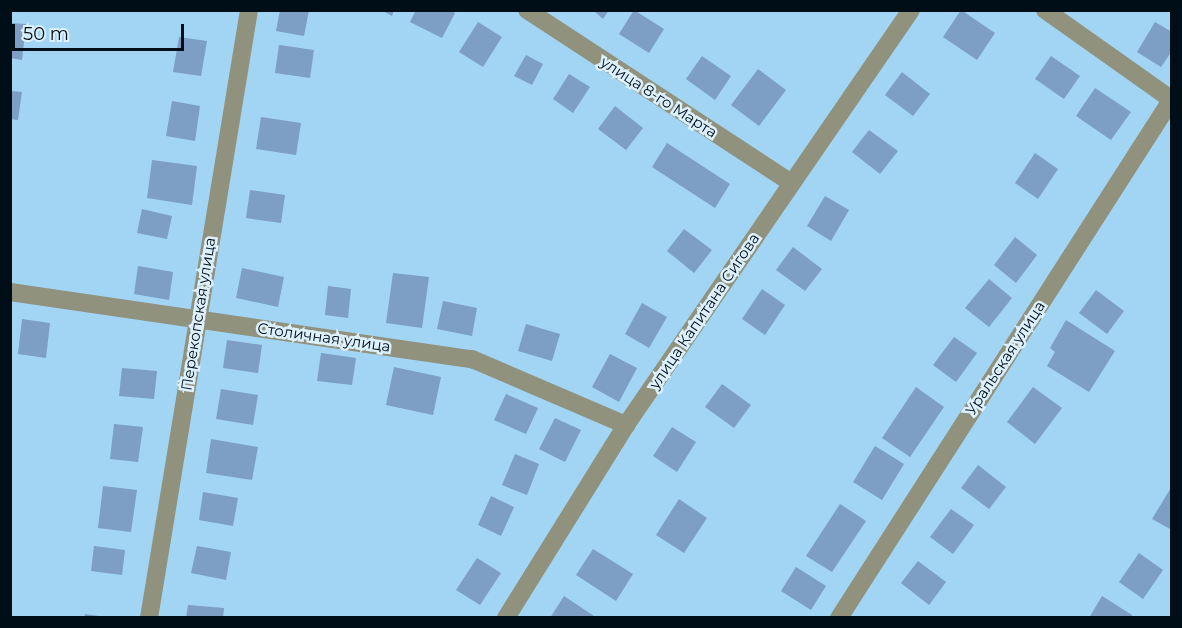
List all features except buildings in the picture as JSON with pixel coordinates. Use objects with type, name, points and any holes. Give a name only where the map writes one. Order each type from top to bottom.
[{"type":"street","name":"Перекопская улица","points":[[149,618],[249,10]]},
{"type":"street","name":"улица 8-го Марта","points":[[527,10],[791,183]]},
{"type":"street","name":"улица Капитана Сигова","points":[[506,618],[626,425],[911,10]]},
{"type":"street","points":[[1045,10],[1171,99]]},
{"type":"street","name":"Уральская улица","points":[[839,618],[1171,99]]},
{"type":"street","name":"Столичная улица","points":[[10,292],[472,359],[626,425]]}]
